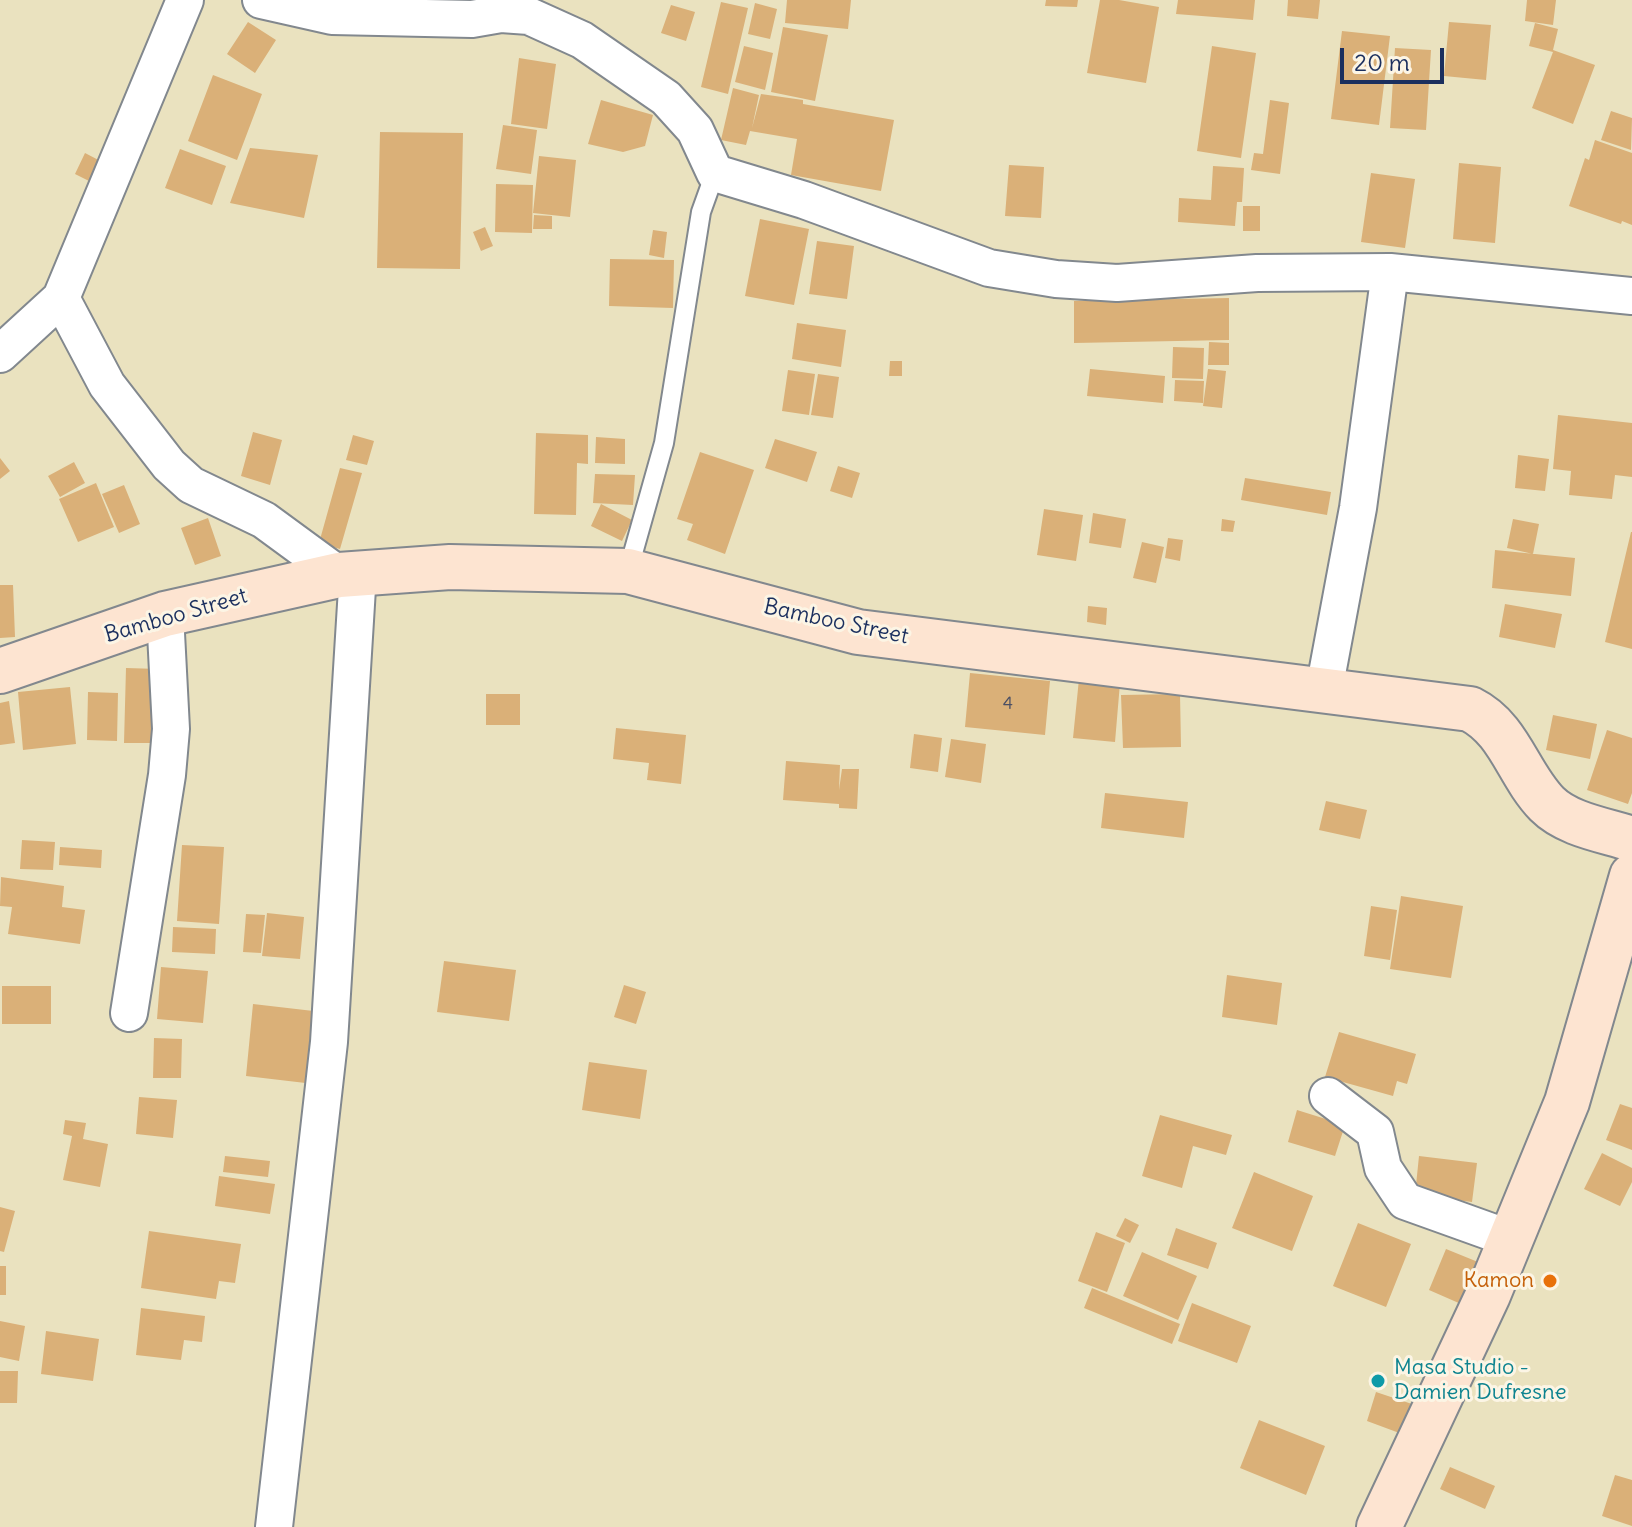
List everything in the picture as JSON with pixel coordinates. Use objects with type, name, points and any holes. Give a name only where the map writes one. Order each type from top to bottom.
[{"type":"street","points":[[0,354],[61,298],[185,0]]},
{"type":"street","points":[[261,0],[472,19],[501,14],[529,16],[582,40],[666,98],[695,130],[715,173],[804,200],[989,268],[1056,279],[1117,283],[1257,273],[1390,272],[1632,296]]},
{"type":"street","points":[[1324,690],[1358,508],[1390,272]]},
{"type":"street","points":[[61,298],[107,385],[169,465],[191,485],[264,520],[348,573],[329,1042],[274,1527]]},
{"type":"street","name":"Bamboo Street","points":[[0,671],[165,614],[348,573],[450,567],[628,571],[858,632],[1470,709],[1495,726],[1539,794],[1555,810],[1566,818],[1632,839]]},
{"type":"street","points":[[129,1013],[167,775],[171,729],[165,614]]},
{"type":"street","points":[[1379,1527],[1511,1239],[1567,1102],[1632,876]]},
{"type":"street","points":[[1328,1096],[1375,1132],[1383,1168],[1405,1201],[1511,1239]]},
{"type":"lane","points":[[628,571],[664,443],[701,212],[715,173]]},
{"type":"building","points":[[787,0],[851,0],[848,29],[785,23]]},
{"type":"building","points":[[1046,0],[1078,0],[1077,7],[1045,6]]},
{"type":"building","points":[[1100,0],[1159,7],[1146,83],[1087,73]]},
{"type":"building","points":[[1178,0],[1255,0],[1253,20],[1176,14]]},
{"type":"building","points":[[1288,0],[1320,0],[1318,19],[1287,16]]},
{"type":"building","points":[[1527,0],[1556,0],[1553,25],[1525,21]]},
{"type":"building","points":[[721,2],[748,8],[728,94],[701,87]]},
{"type":"building","points":[[755,3],[777,9],[770,39],[748,34]]},
{"type":"building","points":[[671,5],[695,12],[686,41],[661,33]]},
{"type":"building","points":[[248,22],[276,40],[255,73],[227,54]]},
{"type":"building","points":[[1449,22],[1491,25],[1486,80],[1444,76]]},
{"type":"building","points":[[1535,23],[1558,29],[1553,50],[1595,65],[1573,124],[1532,108],[1553,52],[1529,46]]},
{"type":"building","points":[[783,27],[828,35],[815,101],[771,92]]},
{"type":"building","points":[[1342,31],[1390,36],[1379,125],[1331,119]]},
{"type":"building","points":[[744,46],[773,53],[765,90],[735,82]]},
{"type":"building","points":[[1212,46],[1256,53],[1241,158],[1197,151]]},
{"type":"building","points":[[1395,48],[1431,50],[1426,130],[1390,128]]},
{"type":"building","points":[[519,58],[556,64],[547,129],[511,124]]},
{"type":"building","points":[[213,75],[262,94],[237,160],[188,141]]},
{"type":"building","points":[[733,88],[759,95],[752,128],[761,94],[894,120],[881,191],[791,175],[797,139],[750,131],[746,145],[721,140]]},
{"type":"building","points":[[601,100],[653,115],[645,146],[623,152],[588,144]]},
{"type":"building","points":[[1270,100],[1289,103],[1280,174],[1251,170],[1254,153],[1263,154]]},
{"type":"building","points":[[1611,111],[1632,118],[1631,150],[1601,140]]},
{"type":"building","points":[[503,125],[537,130],[531,174],[496,169]]},
{"type":"building","points":[[380,132],[463,133],[460,269],[377,268]]},
{"type":"building","points":[[1595,140],[1632,153],[1632,225],[1569,206],[1585,158],[1589,160]]},
{"type":"building","points":[[250,148],[318,155],[304,218],[230,203]]},
{"type":"building","points":[[180,149],[226,166],[212,205],[165,188]]},
{"type":"building","points":[[85,153],[110,166],[99,186],[75,174]]},
{"type":"building","points":[[539,156],[576,160],[570,217],[533,213]]},
{"type":"building","points":[[1459,163],[1501,167],[1495,243],[1453,239]]},
{"type":"building","points":[[1009,165],[1044,167],[1041,218],[1005,216]]},
{"type":"building","points":[[1213,166],[1244,168],[1242,202],[1237,202],[1235,226],[1178,222],[1179,198],[1211,200]]},
{"type":"building","points":[[1371,173],[1415,179],[1405,248],[1361,242]]},
{"type":"building","points":[[496,184],[533,185],[532,233],[495,232]]},
{"type":"building","points":[[1243,206],[1260,206],[1260,231],[1243,231]]},
{"type":"building","points":[[534,215],[552,216],[552,229],[533,229]]},
{"type":"building","points":[[760,219],[809,229],[794,305],[745,296]]},
{"type":"building","points":[[485,227],[493,246],[481,251],[473,232]]},
{"type":"building","points":[[653,230],[667,232],[664,258],[649,255]]},
{"type":"building","points":[[817,241],[854,246],[847,299],[809,294]]},
{"type":"building","points":[[610,259],[674,260],[673,308],[609,306]]},
{"type":"building","points":[[1229,298],[1229,340],[1074,343],[1074,301]]},
{"type":"building","points":[[797,323],[846,330],[841,367],[792,359]]},
{"type":"building","points":[[1209,342],[1229,343],[1229,365],[1208,365]]},
{"type":"building","points":[[1173,347],[1204,348],[1203,379],[1172,378]]},
{"type":"building","points":[[890,361],[902,361],[902,376],[889,376]]},
{"type":"building","points":[[1090,369],[1165,376],[1163,403],[1087,396]]},
{"type":"building","points":[[1208,369],[1226,371],[1222,408],[1203,406]]},
{"type":"building","points":[[788,370],[815,374],[809,415],[782,411]]},
{"type":"building","points":[[818,374],[839,377],[833,418],[811,415]]},
{"type":"building","points":[[1175,380],[1204,381],[1203,403],[1174,401]]},
{"type":"building","points":[[1558,415],[1632,423],[1632,477],[1615,475],[1612,499],[1569,495],[1571,471],[1553,469]]},
{"type":"building","points":[[253,432],[282,440],[270,485],[241,476]]},
{"type":"building","points":[[536,433],[588,435],[588,464],[577,463],[576,515],[534,514]]},
{"type":"building","points":[[353,435],[374,441],[367,465],[346,460]]},
{"type":"building","points":[[596,437],[625,439],[625,464],[595,463]]},
{"type":"building","points":[[775,439],[817,452],[807,482],[765,468]]},
{"type":"building","points":[[700,452],[754,470],[725,554],[687,540],[693,524],[677,519]]},
{"type":"building","points":[[1518,455],[1549,459],[1545,491],[1515,488]]},
{"type":"building","points":[[0,458],[10,471],[0,479]]},
{"type":"building","points":[[74,462],[85,483],[60,497],[48,476]]},
{"type":"building","points":[[838,466],[860,473],[852,498],[830,491]]},
{"type":"building","points":[[340,468],[362,473],[340,549],[319,543]]},
{"type":"building","points":[[595,474],[635,475],[633,505],[593,503]]},
{"type":"building","points":[[1245,478],[1331,492],[1327,515],[1241,500]]},
{"type":"building","points":[[96,483],[114,527],[78,542],[59,499]]},
{"type":"building","points":[[124,485],[140,524],[119,533],[102,494]]},
{"type":"building","points":[[601,504],[632,520],[622,541],[591,526]]},
{"type":"building","points":[[1044,509],[1083,515],[1076,561],[1037,555]]},
{"type":"building","points":[[1093,513],[1126,519],[1121,548],[1089,543]]},
{"type":"building","points":[[208,518],[221,556],[195,565],[181,528]]},
{"type":"building","points":[[1222,519],[1235,521],[1233,532],[1221,531]]},
{"type":"building","points":[[1513,519],[1539,524],[1533,554],[1507,548]]},
{"type":"building","points":[[1632,532],[1632,649],[1605,642]]},
{"type":"building","points":[[1168,538],[1183,540],[1180,561],[1165,558]]},
{"type":"building","points":[[1142,542],[1164,547],[1156,583],[1133,578]]},
{"type":"building","points":[[1495,550],[1575,558],[1571,596],[1492,588]]},
{"type":"building","points":[[0,585],[13,585],[15,637],[0,638]]},
{"type":"building","points":[[1505,604],[1562,614],[1555,648],[1499,637]]},
{"type":"building","points":[[1088,606],[1107,608],[1106,625],[1087,622]]},
{"type":"building","points":[[126,668],[159,669],[157,743],[124,743]]},
{"type":"building","points":[[970,673],[1050,681],[1045,735],[965,727]]},
{"type":"building","points":[[1079,679],[1120,683],[1115,742],[1073,738]]},
{"type":"building","points":[[70,687],[76,744],[23,750],[18,692]]},
{"type":"building","points":[[88,692],[118,693],[117,741],[87,740]]},
{"type":"building","points":[[486,694],[520,694],[520,725],[486,725]]},
{"type":"building","points":[[1180,694],[1181,747],[1123,748],[1121,695]]},
{"type":"building","points":[[9,701],[15,743],[0,745],[0,703]]},
{"type":"building","points":[[1553,715],[1597,724],[1590,759],[1546,750]]},
{"type":"building","points":[[616,728],[686,735],[681,784],[647,780],[649,763],[613,759]]},
{"type":"building","points":[[1607,730],[1632,738],[1632,793],[1628,804],[1587,790]]},
{"type":"building","points":[[914,734],[942,738],[938,772],[910,768]]},
{"type":"building","points":[[951,739],[986,744],[981,783],[945,777]]},
{"type":"building","points":[[786,761],[840,765],[839,790],[842,769],[859,769],[857,809],[839,808],[839,804],[783,800]]},
{"type":"building","points":[[1105,793],[1188,802],[1184,838],[1101,828]]},
{"type":"building","points":[[1326,801],[1367,810],[1360,839],[1319,830]]},
{"type":"building","points":[[22,840],[55,842],[53,870],[20,869]]},
{"type":"building","points":[[182,845],[224,847],[219,924],[177,921]]},
{"type":"building","points":[[60,847],[102,850],[101,868],[59,865]]},
{"type":"building","points":[[1,877],[64,886],[62,907],[85,910],[80,944],[8,934],[12,907],[0,906]]},
{"type":"building","points":[[1401,896],[1463,906],[1451,978],[1390,969]]},
{"type":"building","points":[[1371,906],[1397,910],[1390,960],[1364,956]]},
{"type":"building","points":[[267,913],[304,917],[300,959],[262,956]]},
{"type":"building","points":[[246,914],[265,915],[261,953],[243,952]]},
{"type":"building","points":[[173,927],[216,929],[215,954],[172,952]]},
{"type":"building","points":[[444,961],[516,970],[509,1021],[437,1012]]},
{"type":"building","points":[[161,967],[208,971],[203,1023],[157,1019]]},
{"type":"building","points":[[1227,975],[1282,983],[1277,1025],[1222,1017]]},
{"type":"building","points":[[624,985],[646,992],[636,1024],[614,1017]]},
{"type":"building","points":[[2,986],[51,986],[51,1024],[2,1024]]},
{"type":"building","points":[[253,1004],[322,1012],[314,1084],[246,1076]]},
{"type":"building","points":[[1339,1032],[1416,1054],[1407,1084],[1397,1081],[1393,1096],[1325,1077]]},
{"type":"building","points":[[154,1038],[182,1039],[181,1078],[153,1078]]},
{"type":"building","points":[[589,1062],[647,1070],[640,1119],[582,1110]]},
{"type":"building","points":[[139,1097],[177,1100],[173,1138],[136,1134]]},
{"type":"building","points":[[1620,1104],[1632,1108],[1632,1150],[1606,1140]]},
{"type":"building","points":[[1297,1110],[1345,1125],[1335,1156],[1288,1142]]},
{"type":"building","points":[[1160,1115],[1232,1135],[1226,1155],[1193,1146],[1182,1188],[1142,1176]]},
{"type":"building","points":[[65,1120],[86,1123],[83,1139],[108,1144],[100,1187],[63,1180],[72,1136],[63,1134]]},
{"type":"building","points":[[1602,1153],[1632,1168],[1632,1182],[1620,1206],[1584,1189]]},
{"type":"building","points":[[225,1156],[270,1161],[268,1177],[223,1172]]},
{"type":"building","points":[[1419,1156],[1477,1163],[1472,1202],[1415,1195]]},
{"type":"building","points":[[1254,1172],[1313,1196],[1292,1251],[1232,1228]]},
{"type":"building","points":[[219,1176],[275,1184],[270,1214],[215,1206]]},
{"type":"building","points":[[0,1207],[15,1211],[4,1252],[0,1251]]},
{"type":"building","points":[[1125,1218],[1139,1225],[1130,1243],[1116,1236]]},
{"type":"building","points":[[1358,1223],[1411,1244],[1386,1307],[1333,1286]]},
{"type":"building","points":[[1176,1228],[1217,1243],[1208,1269],[1167,1255]]},
{"type":"building","points":[[149,1231],[241,1244],[235,1283],[219,1281],[216,1299],[141,1288]]},
{"type":"building","points":[[1096,1232],[1125,1243],[1107,1292],[1078,1281]]},
{"type":"building","points":[[1446,1249],[1478,1262],[1461,1304],[1429,1290]]},
{"type":"building","points":[[1142,1252],[1197,1276],[1178,1320],[1123,1296]]},
{"type":"building","points":[[0,1266],[6,1266],[6,1295],[0,1295]]},
{"type":"building","points":[[1092,1288],[1180,1324],[1172,1344],[1084,1308]]},
{"type":"building","points":[[1192,1303],[1251,1326],[1237,1363],[1178,1341]]},
{"type":"building","points":[[141,1308],[205,1316],[202,1342],[184,1340],[181,1360],[136,1355]]},
{"type":"building","points":[[0,1321],[25,1326],[19,1361],[0,1357]]},
{"type":"building","points":[[46,1331],[99,1339],[93,1381],[41,1374]]},
{"type":"building","points":[[0,1371],[18,1371],[17,1403],[0,1403]]},
{"type":"building","points":[[1376,1392],[1412,1404],[1402,1434],[1367,1421]]},
{"type":"building","points":[[1259,1420],[1325,1446],[1306,1495],[1240,1468]]},
{"type":"building","points":[[1450,1467],[1495,1486],[1485,1509],[1440,1489]]},
{"type":"building","points":[[1615,1475],[1632,1480],[1632,1526],[1602,1516]]},
{"type":"place","name":"Kamon","points":[[1550,1281]]},
{"type":"place","name":"Masa Studio - Damien Dufresne","points":[[1378,1381]]}]
